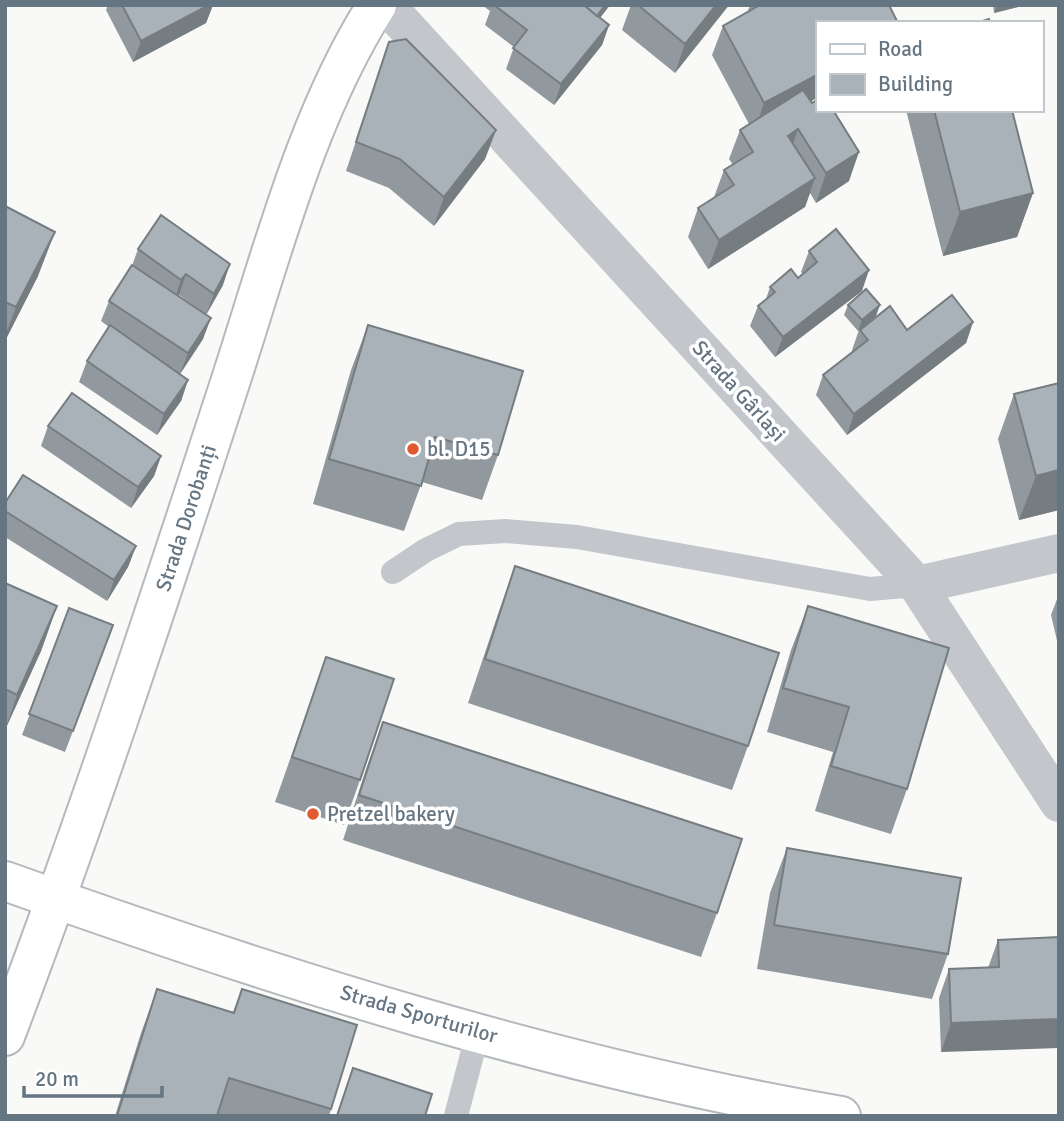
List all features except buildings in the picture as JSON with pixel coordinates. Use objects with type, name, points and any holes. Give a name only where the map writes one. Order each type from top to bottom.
[{"type":"main road","name":"Strada Dorobanți","points":[[5,1036],[150,627],[316,125],[352,43],[377,5]]},
{"type":"main road","name":"Strada Sporturilor","points":[[5,881],[478,1032],[625,1073],[738,1098],[841,1116]]},
{"type":"street","name":"Strada Gârlași","points":[[386,5],[917,585],[1059,803]]},
{"type":"street","points":[[917,585],[1059,553]]},
{"type":"lane","points":[[393,572],[426,550],[459,534],[505,531],[578,537],[870,589],[917,585]]},
{"type":"lane","points":[[456,1116],[478,1032]]},
{"type":"place","name":"bl. D15","points":[[413,449]]},
{"type":"place","name":"Pretzel bakery","points":[[313,814]]}]
